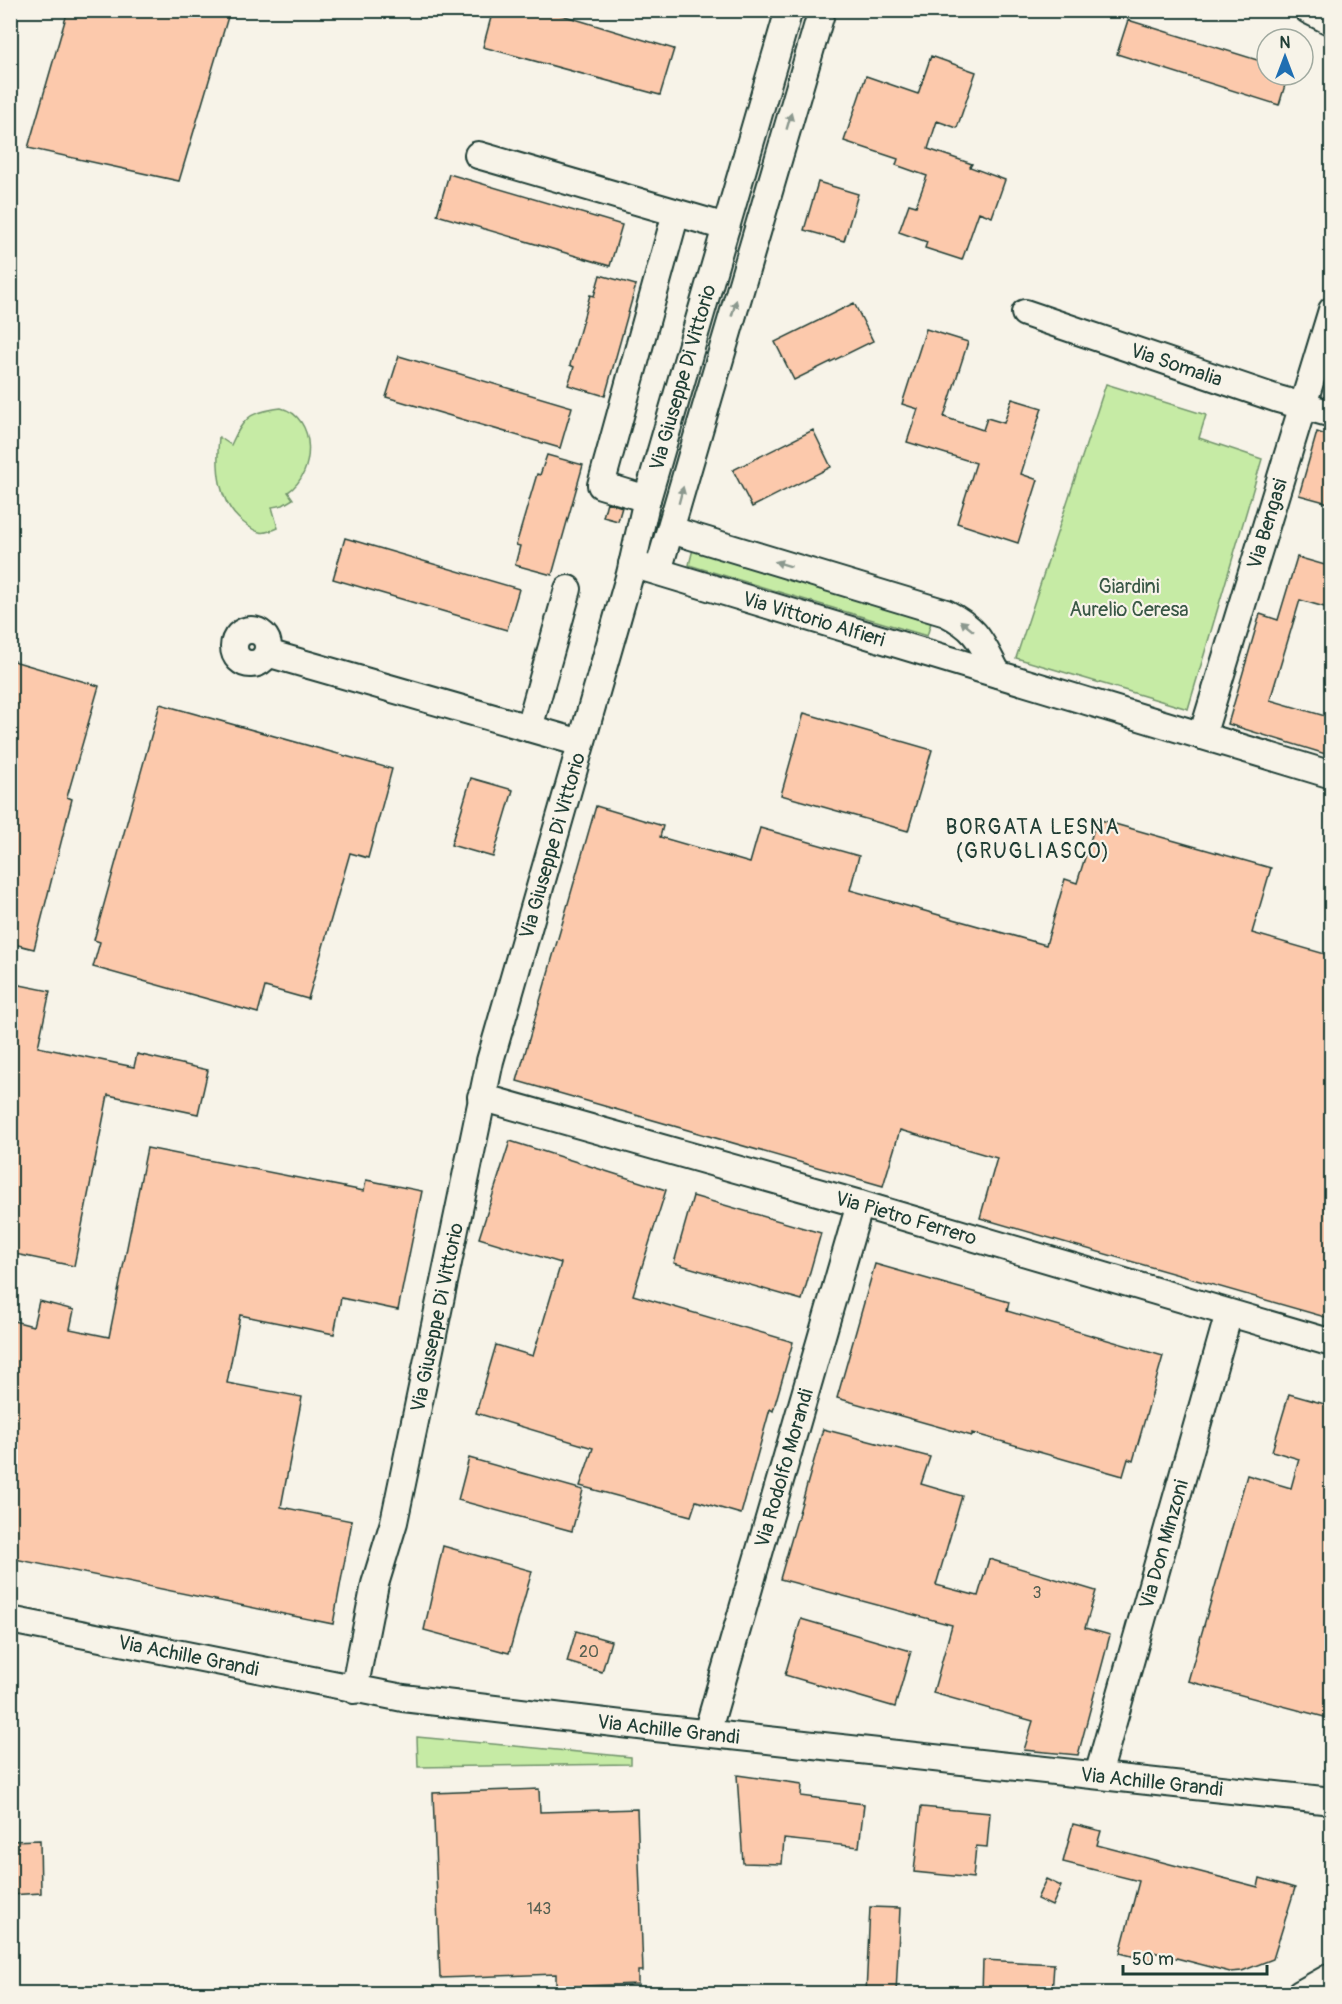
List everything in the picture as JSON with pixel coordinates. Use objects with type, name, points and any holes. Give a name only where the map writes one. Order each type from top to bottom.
[{"type":"street","name":"Via Giuseppe Di Vittorio","points":[[354,1690],[375,1584],[394,1521],[481,1097],[632,564],[647,499],[789,10]]},
{"type":"street","name":"Via Giuseppe Di Vittorio","points":[[658,572],[822,10]]},
{"type":"street","points":[[1308,10],[1332,22]]},
{"type":"street","points":[[478,155],[726,227]]},
{"type":"street","points":[[647,499],[601,485],[676,213]]},
{"type":"street","name":"Via Bengasi","points":[[1202,736],[1332,310]]},
{"type":"street","name":"Via Somalia","points":[[1025,313],[1332,414]]},
{"type":"street","points":[[688,357],[717,366]]},
{"type":"street","points":[[671,530],[946,613],[964,622],[976,633],[998,674]]},
{"type":"street","name":"Via Vittorio Alfieri","points":[[632,564],[1332,776]]},
{"type":"street","points":[[529,728],[568,589]]},
{"type":"street","points":[[267,653],[581,743]]},
{"type":"street","name":"Via Pietro Ferrero","points":[[481,1097],[860,1204],[1332,1343]]},
{"type":"street","name":"Via Rodolfo Morandi","points":[[707,1733],[860,1204]]},
{"type":"street","name":"Via Don Minzoni","points":[[1098,1775],[1229,1313]]},
{"type":"street","name":"Via Achille Grandi","points":[[10,1620],[403,1698],[1332,1801]]},
{"type":"street","points":[[1300,1994],[1332,1976]]},
{"type":"green space","name":"Giardini Aurelio Ceresa","points":[[1106,384],[1206,415],[1199,438],[1262,459],[1188,709],[1016,658]]},
{"type":"green space","points":[[281,408],[293,413],[301,422],[306,434],[308,460],[304,473],[288,492],[293,499],[283,505],[272,507],[278,528],[260,532],[249,527],[235,515],[223,495],[218,472],[219,437],[231,445],[244,422],[249,418],[255,414]]},
{"type":"green space","points":[[694,545],[933,616],[927,636],[689,565]]},
{"type":"green space","points":[[417,1737],[631,1757],[631,1764],[418,1767]]},
{"type":"building","points":[[68,10],[230,10],[179,181],[28,148]]},
{"type":"building","points":[[493,10],[545,10],[674,49],[660,95],[483,47]]},
{"type":"building","points":[[1128,20],[1255,59],[1255,87],[1284,87],[1279,105],[1117,54]]},
{"type":"building","points":[[931,56],[976,72],[957,128],[937,121],[928,149],[972,164],[970,167],[1005,180],[992,217],[979,212],[962,260],[925,248],[927,242],[899,232],[909,204],[916,206],[927,176],[896,165],[898,159],[844,141],[866,76],[918,94]]},
{"type":"building","points":[[449,174],[622,225],[610,266],[437,215]]},
{"type":"building","points":[[818,182],[858,194],[844,241],[804,230]]},
{"type":"building","points":[[600,275],[636,285],[605,396],[568,385],[574,367],[570,365],[590,295],[594,296]]},
{"type":"building","points":[[854,303],[873,341],[794,380],[775,342]]},
{"type":"building","points":[[926,329],[968,342],[944,417],[983,430],[987,418],[1004,423],[1012,399],[1042,408],[1021,474],[1038,480],[1018,543],[957,523],[976,463],[907,442],[918,409],[902,404]]},
{"type":"building","points":[[399,356],[572,407],[560,448],[386,397]]},
{"type":"building","points":[[813,430],[831,467],[752,507],[733,470]]},
{"type":"building","points":[[1317,432],[1332,437],[1332,504],[1299,495]]},
{"type":"building","points":[[547,455],[583,465],[552,575],[515,565],[520,546],[516,545],[537,474],[540,475]]},
{"type":"building","points":[[607,502],[622,507],[618,521],[603,517]]},
{"type":"building","points":[[345,538],[519,589],[507,630],[333,579]]},
{"type":"building","points":[[1297,557],[1332,567],[1332,597],[1328,608],[1300,600],[1270,700],[1332,718],[1332,756],[1228,724],[1260,614],[1278,620]]},
{"type":"building","points":[[10,660],[99,686],[67,797],[72,799],[34,949],[10,943]]},
{"type":"building","points":[[160,704],[392,769],[368,858],[350,853],[308,999],[265,987],[258,1013],[93,967],[100,942],[94,940]]},
{"type":"building","points":[[804,713],[932,750],[908,831],[781,795]]},
{"type":"building","points":[[471,778],[513,790],[493,857],[451,845]]},
{"type":"building","points":[[596,806],[663,826],[660,837],[750,863],[760,828],[859,856],[850,890],[1046,945],[1065,879],[1077,883],[1097,819],[1271,868],[1252,933],[1332,956],[1332,1319],[980,1218],[997,1158],[900,1130],[883,1186],[517,1081]]},
{"type":"building","points":[[10,983],[50,991],[38,1047],[134,1067],[137,1054],[208,1070],[198,1114],[108,1095],[74,1266],[10,1253]]},
{"type":"building","points":[[510,1141],[666,1190],[633,1295],[793,1342],[773,1411],[770,1409],[741,1514],[696,1501],[691,1516],[580,1486],[593,1448],[476,1413],[496,1345],[533,1356],[561,1263],[479,1238]]},
{"type":"building","points":[[147,1148],[364,1191],[366,1180],[422,1191],[398,1310],[341,1298],[334,1334],[240,1315],[227,1383],[302,1397],[281,1507],[352,1521],[333,1624],[10,1558],[10,1320],[33,1326],[39,1301],[74,1310],[70,1329],[109,1337]]},
{"type":"building","points":[[693,1196],[821,1233],[802,1300],[674,1263]]},
{"type":"building","points":[[875,1264],[1009,1302],[1007,1311],[1163,1356],[1133,1461],[1128,1459],[1123,1476],[837,1398]]},
{"type":"building","points":[[1289,1394],[1332,1406],[1332,1719],[1188,1681],[1247,1475],[1291,1488],[1299,1459],[1272,1451]]},
{"type":"building","points":[[823,1429],[930,1457],[921,1484],[962,1496],[936,1585],[978,1596],[989,1559],[1096,1591],[1085,1628],[1110,1635],[1078,1755],[1024,1750],[1033,1721],[933,1693],[952,1625],[780,1579]]},
{"type":"building","points":[[469,1458],[583,1490],[572,1531],[458,1500]]},
{"type":"building","points":[[443,1546],[532,1571],[509,1653],[424,1630]]},
{"type":"building","points":[[801,1619],[911,1651],[895,1707],[785,1675]]},
{"type":"building","points":[[576,1631],[611,1641],[602,1672],[567,1662]]},
{"type":"building","points":[[737,1775],[802,1784],[801,1796],[864,1804],[859,1847],[784,1839],[782,1864],[743,1863]]},
{"type":"building","points":[[539,1789],[540,1812],[637,1809],[643,1971],[638,1971],[638,1984],[556,1987],[556,1974],[440,1978],[433,1793]]},
{"type":"building","points":[[921,1807],[990,1813],[987,1847],[976,1846],[973,1878],[914,1872]]},
{"type":"building","points":[[1073,1824],[1101,1831],[1097,1845],[1258,1887],[1260,1878],[1295,1888],[1273,1959],[1242,1971],[1230,1972],[1153,1952],[1151,1961],[1120,1953],[1139,1881],[1063,1862]]},
{"type":"building","points":[[40,1840],[41,1893],[10,1895],[10,1841]]},
{"type":"building","points":[[1046,1879],[1061,1886],[1052,1906],[1037,1899]]},
{"type":"building","points":[[870,1907],[900,1908],[896,1994],[866,1994]]},
{"type":"building","points":[[983,1960],[1054,1964],[1052,1994],[982,1994]]},
{"type":"district","name":"BORGATA LESNA (GRUGLIASCO)","points":[[1033,839]]}]
